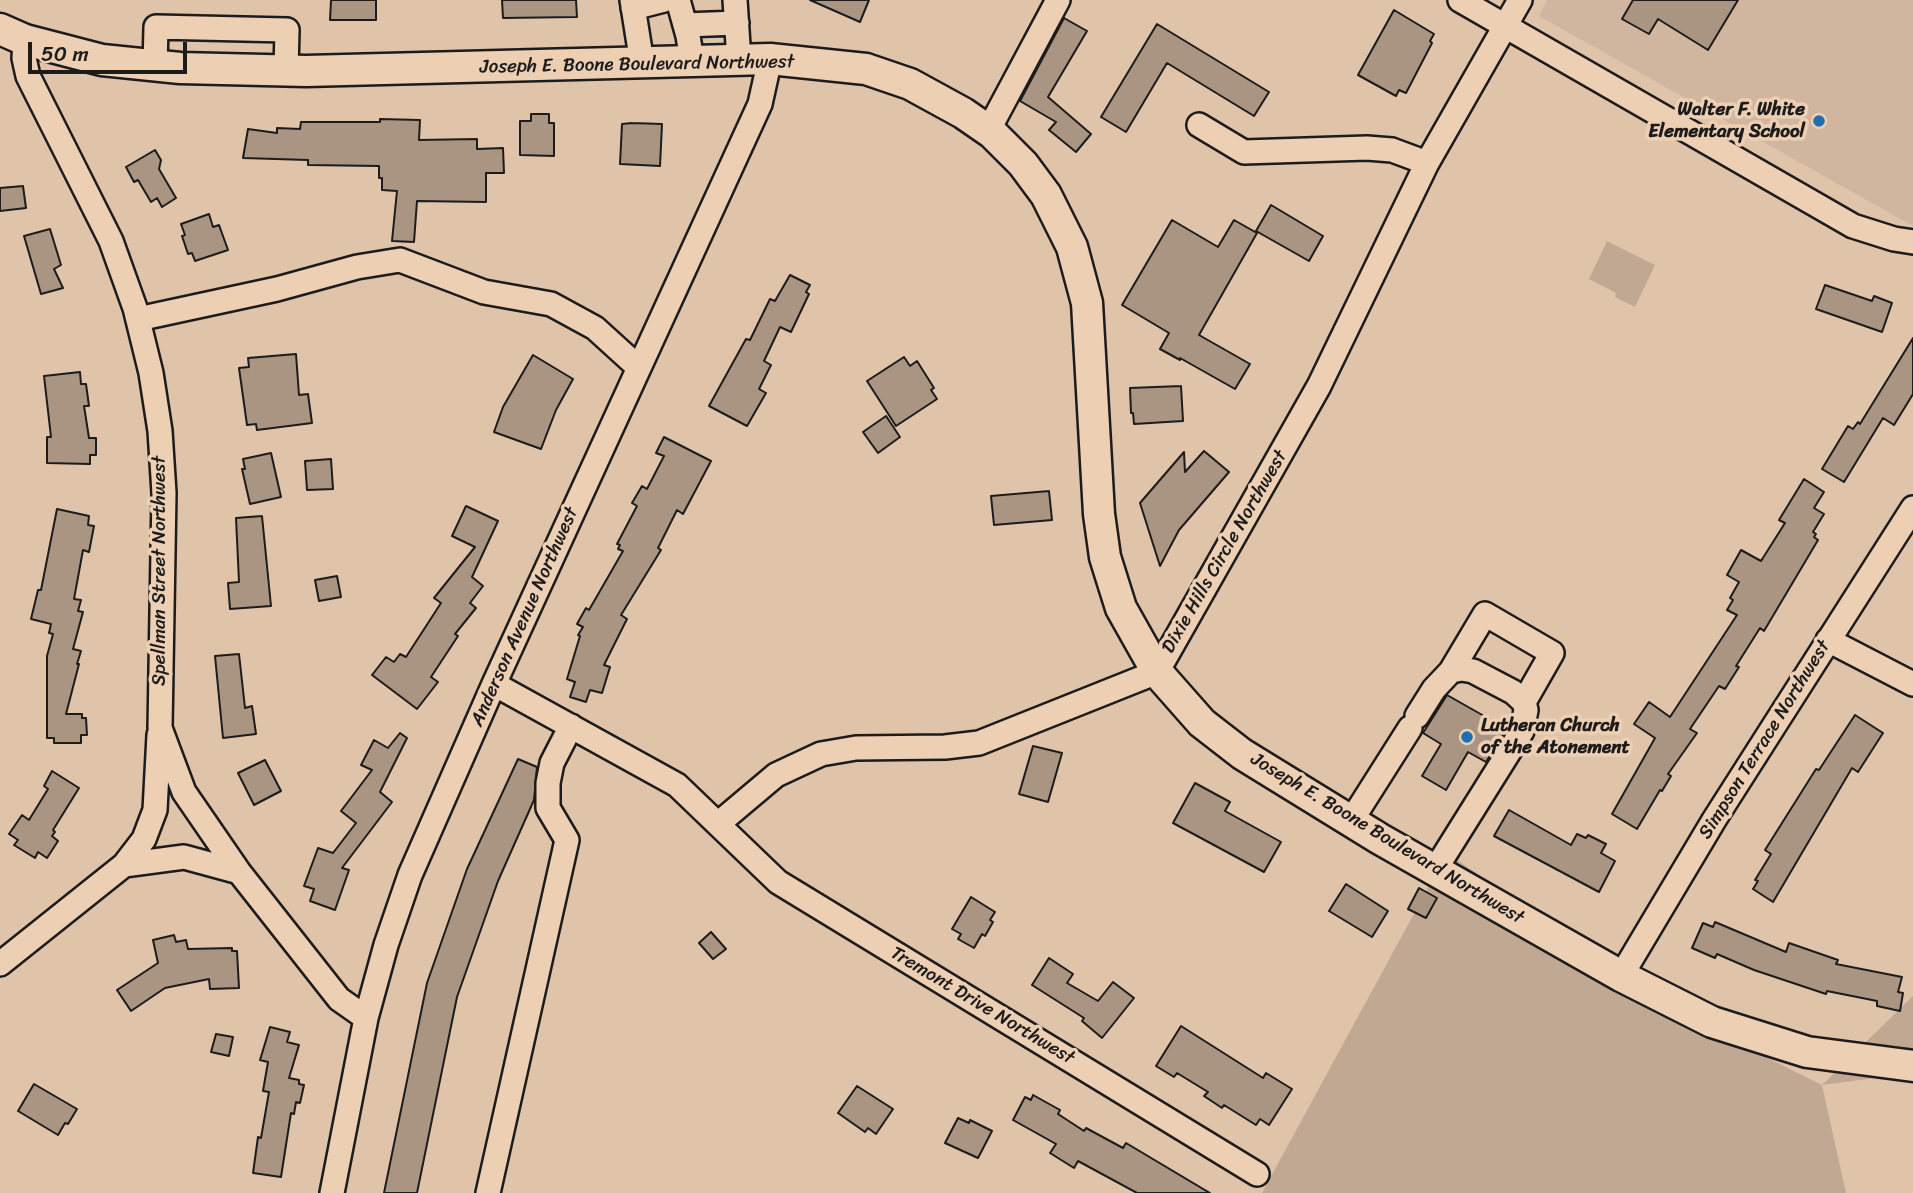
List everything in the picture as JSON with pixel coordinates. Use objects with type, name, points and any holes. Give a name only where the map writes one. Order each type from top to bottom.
[{"type":"main road","name":"Joseph E. Boone Boulevard Northwest","points":[[13,34],[102,60],[180,68],[286,71],[770,60],[866,69],[910,84],[963,113],[988,131],[1023,164],[1046,195],[1072,247],[1087,303],[1099,514],[1105,556],[1121,608],[1157,672],[1202,723],[1242,754],[1351,821],[1621,976],[1712,1022],[1807,1052],[1913,1066]]},
{"type":"street","points":[[642,63],[633,4],[664,0]]},
{"type":"street","points":[[678,0],[692,61]]},
{"type":"street","points":[[988,131],[1058,0]]},
{"type":"street","points":[[1460,0],[1853,226],[1913,243]]},
{"type":"street","name":"Dixie Hills Circle Northwest","points":[[719,823],[776,775],[821,754],[856,748],[945,747],[979,743],[1157,672],[1319,386],[1427,163],[1520,0]]},
{"type":"street","points":[[685,25],[736,11],[739,60]]},
{"type":"street","points":[[155,66],[156,27],[287,30],[286,71]]},
{"type":"street","name":"Spellman Street Northwest","points":[[13,34],[24,58],[28,76],[111,241],[138,319],[151,373],[159,431],[163,493],[160,728],[184,792],[239,872],[339,999],[366,1018]]},
{"type":"street","name":"Anderson Avenue Northwest","points":[[332,1193],[366,1018],[386,945],[410,875],[494,684],[760,104],[770,60]]},
{"type":"street","points":[[1199,125],[1244,152],[1392,149],[1427,163]]},
{"type":"street","points":[[138,319],[277,289],[357,267],[400,260],[484,292],[551,304],[595,328],[639,368]]},
{"type":"street","name":"Simpson Terrace Northwest","points":[[1621,976],[1714,820],[1913,508]]},
{"type":"street","points":[[1351,821],[1434,688],[1451,671],[1485,614],[1552,653],[1524,702]]},
{"type":"street","points":[[1828,640],[1913,684]]},
{"type":"street","points":[[1436,870],[1522,731],[1527,710],[1524,702],[1502,685],[1473,671],[1451,671]]},
{"type":"street","points":[[494,684],[677,785],[719,823]]},
{"type":"street","points":[[488,1193],[567,841],[548,808],[548,783],[552,763],[571,726]]},
{"type":"street","points":[[0,964],[124,865],[144,839],[155,810],[160,728]]},
{"type":"street","name":"Tremont Drive Northwest","points":[[719,823],[778,882],[1257,1174]]},
{"type":"street","points":[[124,865],[184,858],[239,872]]},
{"type":"shaded area","name":"Walter F. White Elementary School","points":[[1547,0],[1913,0],[1913,226],[1539,16]]},
{"type":"shaded area","points":[[1607,241],[1655,265],[1635,307],[1589,279]]},
{"type":"shaded area","points":[[1447,853],[1685,1017],[1822,1085],[1846,1193],[1262,1193]]},
{"type":"shaded area","points":[[1913,996],[1913,1073],[1822,1085]]},
{"type":"building","points":[[331,0],[376,0],[376,20],[330,20]]},
{"type":"building","points":[[502,0],[576,0],[577,17],[503,18]]},
{"type":"building","points":[[810,0],[869,0],[860,22]]},
{"type":"building","points":[[1633,0],[1738,0],[1708,50],[1658,19],[1649,34],[1622,19]]},
{"type":"building","points":[[1394,10],[1434,34],[1406,93],[1399,90],[1396,96],[1358,75]]},
{"type":"building","points":[[1064,18],[1087,31],[1048,97],[1091,134],[1076,152],[1049,130],[1056,122],[1020,101]]},
{"type":"building","points":[[1157,24],[1269,92],[1254,116],[1167,63],[1126,132],[1101,117]]},
{"type":"building","points":[[531,114],[549,114],[549,123],[554,123],[554,156],[520,155],[520,121],[531,121]]},
{"type":"building","points":[[380,119],[420,120],[419,140],[477,139],[477,149],[503,148],[504,173],[486,173],[486,202],[417,201],[414,242],[392,241],[397,191],[382,190],[379,166],[308,165],[308,160],[243,158],[248,129],[277,133],[277,128],[300,129],[301,122],[380,122]]},
{"type":"building","points":[[622,124],[662,124],[660,166],[620,164]]},
{"type":"building","points":[[155,150],[161,160],[159,169],[176,198],[162,207],[157,198],[151,202],[138,180],[134,182],[126,167]]},
{"type":"building","points":[[23,186],[26,208],[0,211],[0,188]]},
{"type":"building","points":[[1271,205],[1323,236],[1309,261],[1256,231]]},
{"type":"building","points":[[209,214],[213,227],[219,225],[228,250],[195,261],[192,253],[188,254],[181,224]]},
{"type":"building","points":[[1172,220],[1218,247],[1234,220],[1257,233],[1199,335],[1250,364],[1235,389],[1160,349],[1169,333],[1122,305]]},
{"type":"building","points":[[50,229],[61,265],[54,269],[63,288],[41,294],[24,236]]},
{"type":"building","points":[[790,275],[810,285],[806,292],[809,294],[791,332],[780,327],[764,361],[771,365],[759,389],[766,393],[747,426],[709,406],[746,339],[750,340],[770,299],[775,301]]},
{"type":"building","points":[[1825,285],[1872,301],[1874,296],[1892,303],[1882,332],[1816,309]]},
{"type":"building","points":[[1913,338],[1913,394],[1894,425],[1883,418],[1844,482],[1822,469],[1848,426],[1853,429],[1858,422],[1860,424]]},
{"type":"building","points":[[296,354],[299,395],[308,394],[312,423],[257,430],[256,424],[247,425],[239,368],[249,367],[248,358]]},
{"type":"building","points":[[533,355],[573,379],[556,410],[541,449],[494,432],[503,407]]},
{"type":"building","points":[[904,357],[910,366],[917,361],[934,388],[931,390],[937,399],[896,426],[867,381]]},
{"type":"building","points":[[80,372],[81,384],[86,384],[89,406],[84,406],[89,438],[96,438],[96,455],[90,455],[90,464],[47,463],[47,437],[51,437],[44,376]]},
{"type":"building","points":[[1181,386],[1183,421],[1134,424],[1130,388]]},
{"type":"building","points":[[886,416],[900,437],[878,453],[863,432]]},
{"type":"building","points":[[664,437],[711,461],[683,514],[677,510],[658,548],[661,550],[621,615],[627,619],[604,665],[610,667],[602,693],[590,690],[586,702],[570,697],[575,682],[567,679],[580,636],[578,635],[583,627],[577,624],[586,608],[589,610],[623,551],[618,549],[620,545],[617,544],[637,506],[632,503],[642,486],[647,489],[664,456],[656,453]]},
{"type":"building","points":[[1204,451],[1229,472],[1179,530],[1160,566],[1140,503],[1184,452],[1185,472]]},
{"type":"building","points":[[271,453],[281,497],[250,504],[242,469],[245,469],[243,459]]},
{"type":"building","points":[[331,459],[333,489],[307,490],[305,461]]},
{"type":"building","points":[[1804,479],[1824,492],[1814,508],[1824,514],[1813,532],[1818,540],[1764,631],[1760,628],[1736,666],[1739,667],[1725,689],[1719,686],[1690,729],[1697,733],[1668,774],[1671,776],[1637,829],[1612,814],[1655,738],[1634,724],[1649,702],[1670,717],[1737,615],[1727,610],[1739,582],[1727,575],[1741,550],[1761,561],[1785,523],[1779,520]]},
{"type":"building","points":[[1049,491],[1052,520],[994,525],[991,496]]},
{"type":"building","points":[[466,506],[498,521],[472,577],[483,586],[470,603],[476,608],[455,634],[458,636],[431,677],[438,682],[417,709],[372,675],[386,657],[394,662],[400,654],[406,657],[441,603],[434,598],[475,547],[452,536]]},
{"type":"building","points":[[57,509],[89,516],[88,525],[94,526],[89,552],[83,550],[74,599],[81,600],[78,611],[83,612],[73,649],[81,651],[66,714],[82,714],[82,718],[86,718],[87,735],[81,735],[81,743],[54,743],[54,738],[47,738],[47,656],[53,634],[49,633],[51,624],[31,619],[38,590],[41,590]]},
{"type":"building","points":[[262,516],[271,606],[230,609],[228,583],[239,582],[236,518]]},
{"type":"building","points":[[337,576],[341,597],[319,601],[315,580]]},
{"type":"building","points":[[239,654],[245,708],[252,706],[256,734],[223,738],[215,656]]},
{"type":"building","name":"Lutheran Church of the Atonement","points":[[1447,695],[1507,729],[1486,762],[1468,752],[1446,790],[1422,776],[1441,744],[1423,733]]},
{"type":"building","points":[[1855,715],[1883,733],[1858,772],[1852,768],[1773,902],[1753,889],[1758,881],[1755,880],[1771,854],[1765,850],[1816,769],[1819,770]]},
{"type":"building","points":[[400,733],[407,738],[380,792],[392,802],[342,868],[349,870],[335,910],[310,901],[314,889],[304,886],[318,848],[333,853],[356,823],[341,811],[372,770],[361,765],[374,740],[388,748]]},
{"type":"building","points":[[1033,746],[1062,753],[1048,802],[1019,794]]},
{"type":"building","points":[[518,759],[537,767],[534,800],[498,881],[457,997],[417,1193],[384,1193],[427,983],[467,869]]},
{"type":"building","points":[[265,760],[281,791],[254,805],[238,773]]},
{"type":"building","points":[[52,771],[79,788],[53,830],[55,832],[52,836],[58,841],[47,858],[38,852],[35,858],[14,845],[18,840],[9,834],[22,815],[29,820],[48,789],[44,786]]},
{"type":"building","points":[[1195,783],[1230,802],[1225,811],[1281,842],[1264,872],[1173,823]]},
{"type":"building","points":[[1509,810],[1571,845],[1577,834],[1586,838],[1588,835],[1606,844],[1601,853],[1615,861],[1599,892],[1494,836]]},
{"type":"building","points":[[1346,884],[1388,911],[1372,937],[1329,911]]},
{"type":"building","points":[[1419,888],[1437,898],[1426,918],[1408,909]]},
{"type":"building","points":[[971,897],[995,912],[985,936],[982,934],[974,948],[958,939],[961,934],[952,929]]},
{"type":"building","points":[[1715,922],[1786,952],[1789,943],[1838,960],[1836,964],[1902,977],[1898,992],[1903,993],[1900,1011],[1877,1006],[1877,1001],[1827,991],[1826,994],[1754,970],[1717,954],[1715,958],[1692,948],[1703,923],[1713,927]]},
{"type":"building","points":[[711,932],[726,949],[713,959],[699,943]]},
{"type":"building","points":[[174,935],[176,942],[186,940],[188,949],[232,948],[232,951],[237,951],[239,988],[210,989],[209,979],[165,988],[131,1011],[117,990],[158,963],[153,940]]},
{"type":"building","points":[[1049,958],[1073,974],[1067,983],[1098,1001],[1113,982],[1134,998],[1102,1038],[1082,1021],[1084,1018],[1032,985]]},
{"type":"building","points":[[1181,1026],[1263,1078],[1266,1073],[1292,1089],[1269,1125],[1260,1119],[1256,1125],[1224,1105],[1222,1108],[1204,1096],[1208,1092],[1177,1073],[1174,1077],[1156,1066]]},
{"type":"building","points":[[270,1027],[290,1032],[287,1042],[299,1045],[289,1078],[299,1080],[299,1084],[304,1085],[300,1103],[296,1102],[294,1114],[291,1113],[281,1177],[253,1173],[269,1092],[263,1091],[268,1062],[260,1060]]},
{"type":"building","points":[[216,1034],[233,1037],[229,1056],[211,1052]]},
{"type":"building","points":[[34,1084],[77,1109],[58,1135],[18,1111]]},
{"type":"building","points":[[857,1086],[893,1109],[876,1134],[868,1128],[865,1132],[838,1113]]},
{"type":"building","points":[[1033,1095],[1060,1110],[1058,1114],[1084,1131],[1086,1128],[1123,1148],[1126,1143],[1210,1193],[1137,1193],[1078,1161],[1074,1168],[1050,1153],[1056,1144],[1013,1120],[1025,1097],[1031,1100]]},
{"type":"building","points":[[958,1118],[969,1123],[970,1120],[992,1131],[978,1158],[945,1143]]},
{"type":"place","name":"Walter F. White Elementary School","points":[[1819,121]]},
{"type":"place","name":"Lutheran Church of the Atonement","points":[[1467,737]]}]
